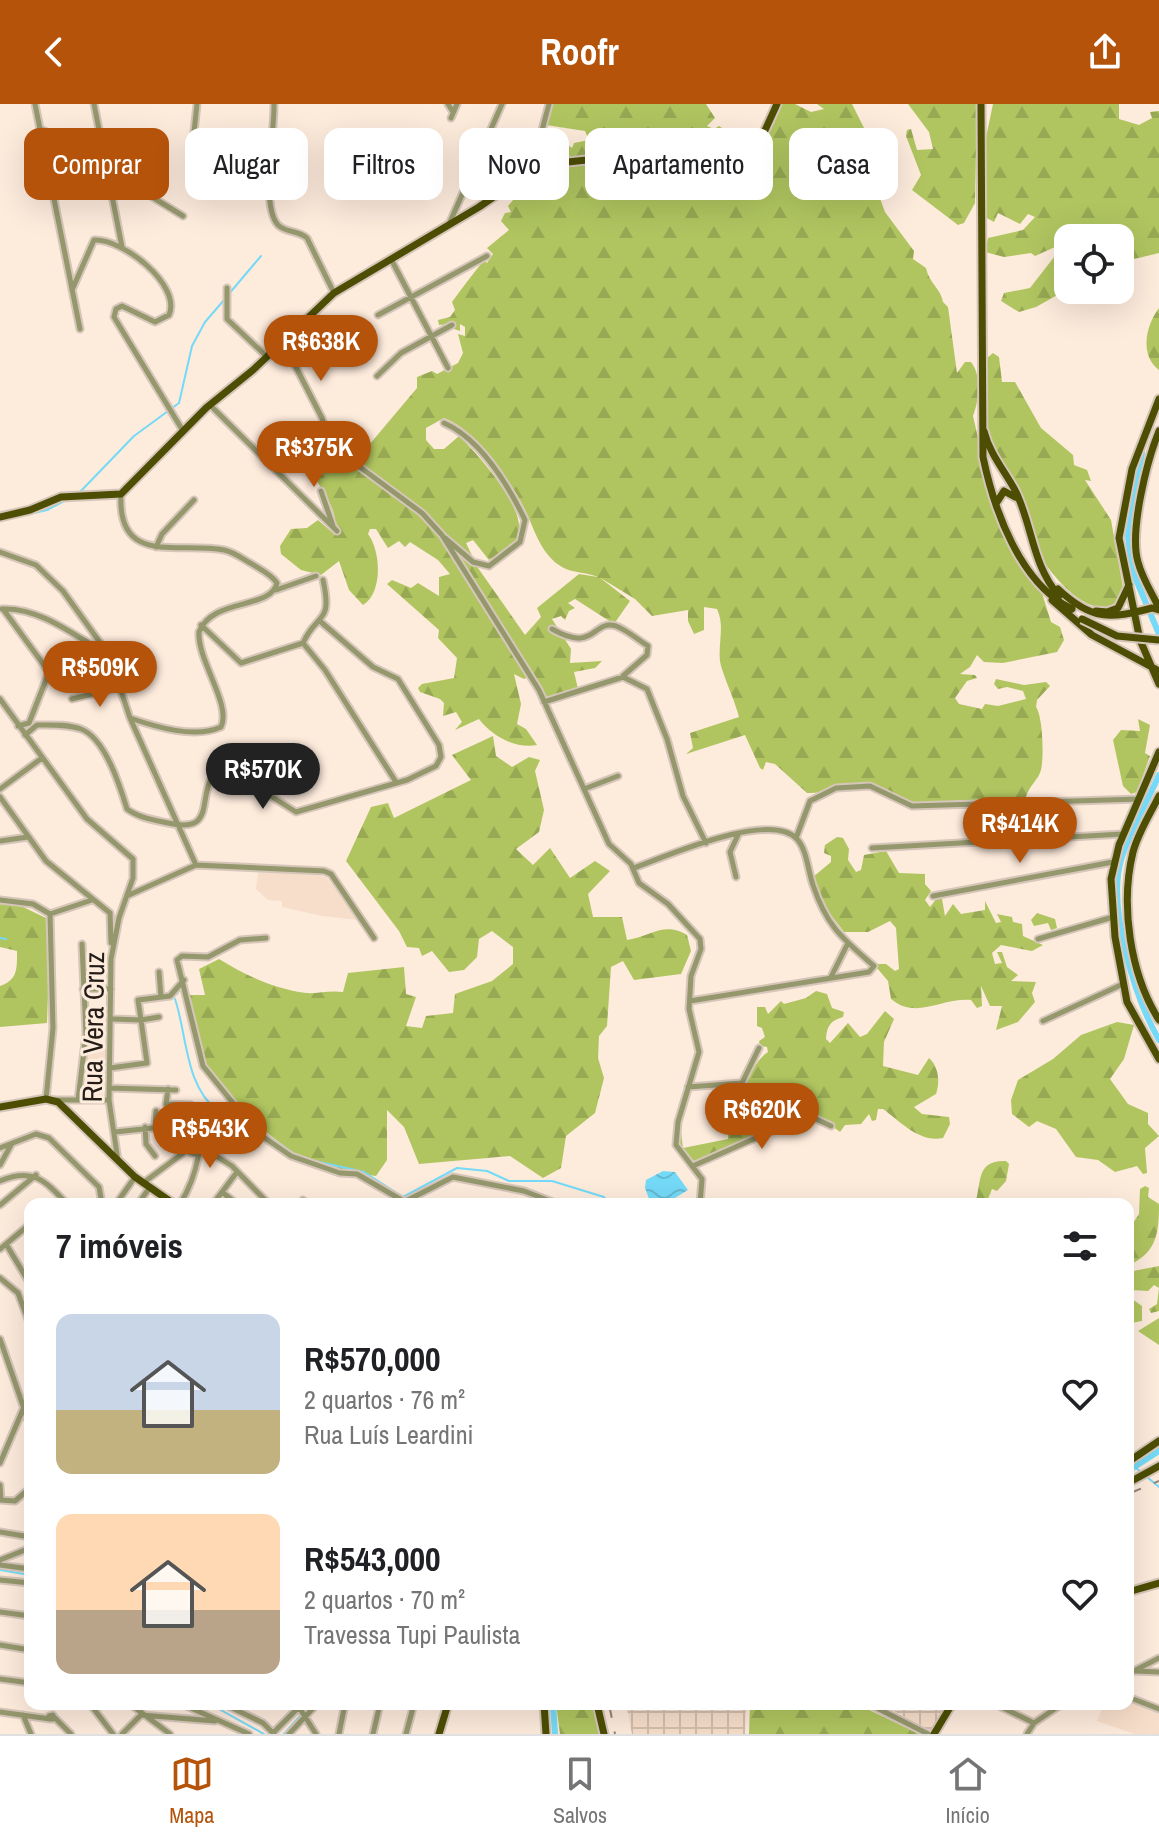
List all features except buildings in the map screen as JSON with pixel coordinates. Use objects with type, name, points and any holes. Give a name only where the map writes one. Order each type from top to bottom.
[{"type":"main road","points":[[569,162],[624,156],[651,146],[675,144],[696,150],[725,178],[736,179],[746,172],[777,104]]},
{"type":"main road","points":[[981,104],[983,457],[999,513],[1054,604],[1081,627],[1155,669]]},
{"type":"main road","points":[[0,517],[30,510],[61,497],[121,494],[210,405],[267,357],[334,293],[489,200]]},
{"type":"main road","points":[[1159,399],[1144,432],[1122,511],[1120,556],[1138,612],[1140,640],[1159,684]]},
{"type":"main road","points":[[981,401],[989,447],[1020,502],[1031,547],[1044,576],[1072,609]]},
{"type":"main road","points":[[1031,547],[1055,585],[1083,607],[1107,618],[1157,608],[1137,560],[1136,542],[1147,470],[1159,431]]},
{"type":"main road","points":[[999,513],[997,500],[1001,492],[1009,492],[1020,502]]},
{"type":"main road","points":[[1037,579],[1082,619],[1117,636],[1159,640]]},
{"type":"main road","points":[[1083,607],[1107,612],[1118,608],[1129,585]]},
{"type":"main road","points":[[1159,752],[1113,862],[1113,917],[1123,984],[1134,1020],[1159,1059]]},
{"type":"main road","points":[[1159,796],[1134,849],[1128,896],[1139,975],[1159,1020]]},
{"type":"main road","points":[[3,1106],[50,1100],[135,1177],[167,1198]]},
{"type":"main road","points":[[1134,1458],[1159,1441]]},
{"type":"main road","points":[[1134,1480],[1159,1466]]},
{"type":"main road","points":[[1134,1592],[1159,1583]]},
{"type":"main road","points":[[1134,1593],[1159,1591]]},
{"type":"main road","points":[[439,1734],[446,1710]]},
{"type":"main road","points":[[544,1710],[546,1734]]},
{"type":"main road","points":[[598,1710],[604,1734]]},
{"type":"main road","points":[[933,1734],[950,1710]]},
{"type":"street","points":[[35,104],[42,128]]},
{"type":"street","points":[[94,104],[99,128]]},
{"type":"street","points":[[194,128],[197,104]]},
{"type":"street","points":[[274,104],[269,194],[274,218],[282,228],[307,238],[334,293]]},
{"type":"street","points":[[448,104],[452,115],[457,104]]},
{"type":"street","points":[[450,222],[502,104]]},
{"type":"street","points":[[543,128],[549,104]]},
{"type":"street","points":[[56,200],[80,329]]},
{"type":"street","points":[[113,200],[122,248]]},
{"type":"street","points":[[154,200],[183,216]]},
{"type":"street","points":[[72,290],[94,240],[122,248],[153,271],[171,301],[169,315],[160,323],[128,307],[119,307],[114,312],[120,331],[183,431]]},
{"type":"street","points":[[378,315],[487,256]]},
{"type":"street","points":[[391,259],[448,368]]},
{"type":"street","points":[[227,288],[227,319],[267,357]]},
{"type":"street","points":[[377,376],[401,353],[452,325]]},
{"type":"street","points":[[283,342],[322,418],[330,445],[422,513],[473,562],[489,566],[507,555],[525,531],[525,520],[509,488],[464,434],[444,423]]},
{"type":"street","points":[[210,405],[335,529],[321,491]]},
{"type":"street","points":[[121,494],[122,517],[128,530],[156,547],[229,552],[272,576],[277,583],[275,591]]},
{"type":"street","points":[[156,547],[162,534],[194,500]]},
{"type":"street","points":[[442,535],[544,702],[607,840],[634,868],[639,883],[668,904],[700,939],[690,1001],[690,1017],[699,1052],[677,1129],[676,1145],[680,1154],[695,1165],[702,1179],[700,1198]]},
{"type":"street","points":[[0,552],[36,565],[63,591],[109,655],[130,718],[196,865]]},
{"type":"street","points":[[130,718],[167,729],[203,731],[221,727],[223,711],[198,639],[201,625],[220,610],[316,576]]},
{"type":"street","points":[[201,625],[241,663],[303,643],[307,634],[321,622],[327,600],[323,580]]},
{"type":"street","points":[[2,609],[39,616],[109,655]]},
{"type":"street","points":[[2,609],[48,668],[48,677],[25,735]]},
{"type":"street","points":[[18,726],[60,726],[87,732],[120,780],[127,809],[137,816],[179,826],[197,823],[209,783],[219,769],[234,773],[296,812],[396,782],[439,764],[439,745],[398,679],[373,667],[321,622]]},
{"type":"street","points":[[544,702],[623,677],[647,655],[648,646],[616,626],[608,626],[580,640],[572,640],[552,629]]},
{"type":"street","points":[[303,643],[317,659],[396,782]]},
{"type":"street","points":[[623,677],[639,682],[653,700],[683,796],[706,843]]},
{"type":"street","points":[[72,699],[120,687]]},
{"type":"street","points":[[0,789],[42,758],[1,703]]},
{"type":"street","name":"Rua Vera Cruz","points":[[42,758],[87,819],[133,859],[128,896],[119,918],[112,952],[109,1100],[118,1161]]},
{"type":"street","points":[[584,789],[618,776]]},
{"type":"street","points":[[796,838],[810,801],[836,788],[870,786],[905,805],[1140,799]]},
{"type":"street","points":[[0,797],[46,861],[119,918]]},
{"type":"street","points":[[634,868],[706,843],[765,828],[781,829],[796,838],[818,898],[847,945],[874,966],[874,969],[830,978],[690,1001]]},
{"type":"street","points":[[872,848],[1124,834]]},
{"type":"street","points":[[736,877],[730,852],[738,835]]},
{"type":"street","points":[[0,841],[28,837]]},
{"type":"street","points":[[933,896],[1113,862]]},
{"type":"street","points":[[128,896],[196,865],[328,872],[374,938]]},
{"type":"street","points":[[0,900],[33,904],[50,914],[93,899]]},
{"type":"street","points":[[110,913],[112,952]]},
{"type":"street","points":[[50,914],[54,1020],[50,1100],[109,1100]]},
{"type":"street","points":[[1038,939],[1113,917]]},
{"type":"street","points":[[110,921],[119,918]]},
{"type":"street","points":[[266,938],[240,940],[208,957],[182,956],[177,960],[203,1066],[249,1127],[291,1156],[340,1173],[357,1174],[399,1198]]},
{"type":"street","points":[[78,1100],[86,1034],[82,944]]},
{"type":"street","points":[[830,978],[847,945]]},
{"type":"street","points":[[159,972],[161,997]]},
{"type":"street","points":[[110,1068],[147,1063],[138,1000],[170,996],[184,980]]},
{"type":"street","points":[[1043,1021],[1123,984]]},
{"type":"street","points":[[83,989],[111,989]]},
{"type":"street","points":[[113,1019],[159,1017]]},
{"type":"street","points":[[688,1087],[742,1083],[759,1048]]},
{"type":"street","points":[[109,1088],[176,1090]]},
{"type":"street","points":[[168,1089],[166,1104],[191,1105],[199,1123],[200,1146],[190,1186],[181,1198]]},
{"type":"street","points":[[0,1114],[3,1106]]},
{"type":"street","points":[[155,1128],[156,1111]]},
{"type":"street","points":[[695,1165],[801,1118],[814,1118],[831,1126]]},
{"type":"street","points":[[115,1132],[199,1123]]},
{"type":"street","points":[[145,1127],[146,1144],[155,1156]]},
{"type":"street","points":[[0,1148],[36,1134],[49,1138],[99,1187],[101,1198]]},
{"type":"street","points":[[0,1165],[12,1145]]},
{"type":"street","points":[[200,1146],[237,1172],[263,1198]]},
{"type":"street","points":[[141,1198],[146,1185],[186,1151],[197,1155]]},
{"type":"street","points":[[218,1198],[237,1172]]},
{"type":"street","points":[[0,1181],[22,1173],[37,1175],[61,1198]]},
{"type":"street","points":[[0,1205],[37,1175]]},
{"type":"street","points":[[120,1198],[135,1177]]},
{"type":"street","points":[[412,1198],[453,1177],[534,1198]]},
{"type":"street","points":[[222,1192],[230,1198]]},
{"type":"street","points":[[0,1249],[24,1229]]},
{"type":"street","points":[[6,1244],[24,1274]]},
{"type":"street","points":[[0,1278],[18,1293],[24,1309]]},
{"type":"street","points":[[0,1339],[24,1408],[0,1463]]},
{"type":"street","points":[[0,1485],[0,1500],[15,1501],[24,1493]]},
{"type":"street","points":[[0,1532],[24,1536]]},
{"type":"street","points":[[0,1563],[24,1551]]},
{"type":"street","points":[[0,1563],[24,1568]]},
{"type":"street","points":[[0,1580],[24,1582]]},
{"type":"street","points":[[0,1612],[24,1615]]},
{"type":"street","points":[[0,1645],[24,1649]]},
{"type":"street","points":[[1134,1670],[1159,1658]]},
{"type":"street","points":[[1134,1672],[1159,1672]]},
{"type":"street","points":[[0,1679],[24,1682]]},
{"type":"street","points":[[1134,1699],[1159,1709]]},
{"type":"street","points":[[95,1710],[113,1734]]},
{"type":"street","points":[[136,1710],[170,1734]]},
{"type":"street","points":[[194,1710],[249,1734]]},
{"type":"street","points":[[236,1710],[263,1723],[273,1734],[294,1710]]},
{"type":"street","points":[[301,1710],[316,1734]]},
{"type":"street","points":[[289,1734],[311,1710]]},
{"type":"street","points":[[339,1734],[344,1710]]},
{"type":"street","points":[[373,1734],[379,1710]]},
{"type":"street","points":[[406,1734],[412,1710]]},
{"type":"street","points":[[882,1710],[933,1734]]},
{"type":"street","points":[[1007,1710],[1034,1723]]},
{"type":"street","points":[[1027,1734],[1034,1723],[1053,1710]]},
{"type":"street","points":[[0,1712],[51,1718],[71,1734]]},
{"type":"street","points":[[23,1715],[31,1734]]},
{"type":"street","points":[[122,1734],[141,1715],[215,1721]]},
{"type":"shaded area","points":[[304,871],[327,878],[359,920],[282,907],[282,901],[268,900],[256,889],[258,873]]},
{"type":"shaded area","points":[[86,1046],[107,1048],[108,1076],[102,1096],[81,1093],[87,1075]]},
{"type":"shaded area","points":[[1134,1702],[1159,1711],[1159,1734],[1134,1734],[1097,1721],[1102,1710],[1134,1710]]},
{"type":"shaded area","points":[[627,1710],[746,1710],[745,1734],[632,1734]]},
{"type":"shaded area","points":[[892,1710],[945,1710],[931,1731]]},
{"type":"green space","points":[[552,104],[706,104],[715,118],[707,126],[712,128],[585,128],[585,131],[546,125]]},
{"type":"green space","points":[[779,104],[795,104],[811,112],[824,109],[817,104],[852,104],[864,128],[789,128],[789,200],[881,200],[885,212],[914,251],[913,259],[926,268],[948,307],[957,373],[965,362],[971,362],[977,374],[978,396],[973,416],[992,499],[1041,590],[1051,622],[1060,627],[1064,640],[1057,652],[1003,663],[984,662],[977,655],[970,667],[960,674],[975,675],[977,678],[967,681],[955,698],[959,704],[982,709],[985,704],[998,706],[1026,699],[1023,691],[1007,687],[998,689],[994,684],[996,679],[1024,685],[1046,682],[1050,686],[1037,700],[1042,764],[1040,774],[1026,797],[915,803],[863,784],[807,793],[775,764],[766,762],[763,770],[760,768],[745,735],[686,754],[693,748],[690,733],[739,717],[720,661],[721,628],[717,609],[704,607],[704,630],[694,634],[688,621],[688,610],[652,616],[635,599],[599,577],[630,601],[614,624],[575,599],[568,603],[575,608],[569,611],[565,620],[561,616],[552,619],[571,649],[570,663],[602,661],[595,668],[574,672],[578,689],[544,698],[532,675],[524,679],[514,674],[521,704],[517,724],[526,729],[537,745],[520,745],[505,740],[490,731],[479,719],[455,730],[462,722],[456,712],[443,716],[444,703],[420,692],[418,688],[422,684],[454,678],[457,658],[438,638],[439,630],[387,584],[392,580],[411,588],[418,583],[439,596],[439,577],[450,574],[438,560],[410,542],[405,547],[399,541],[388,548],[376,529],[370,529],[368,534],[376,551],[377,582],[363,605],[349,590],[339,561],[321,575],[301,570],[281,554],[280,546],[291,529],[307,528],[318,520],[334,534],[334,513],[307,458],[309,439],[316,435],[316,424],[328,434],[342,429],[346,432],[346,439],[333,445],[326,443],[330,454],[337,455],[343,449],[366,459],[369,445],[417,388],[417,377],[432,371],[437,374],[458,363],[463,353],[458,334],[465,336],[465,327],[460,324],[460,331],[451,324],[439,325],[438,320],[450,317],[455,310],[452,302],[484,260],[487,263],[493,254],[487,248],[509,230],[501,221],[505,213],[511,212],[508,206],[512,200],[569,200],[569,166],[585,163],[585,200],[773,200],[773,128],[769,128]],"holes":[[[444,418],[469,434],[504,474],[550,557],[566,569],[598,577],[579,574],[537,608],[541,617],[525,635],[478,568],[466,543],[473,540],[489,560],[515,541],[519,531],[518,520],[507,494],[459,436],[444,449],[434,449],[426,440],[426,428]]]},
{"type":"green space","points":[[908,104],[977,104],[975,203],[964,223],[958,225],[912,190],[921,175],[906,136],[907,130],[911,129],[917,150],[933,149],[929,132]]},
{"type":"green space","points":[[993,104],[1119,104],[1119,119],[1139,125],[1152,118],[1150,112],[1159,111],[1159,253],[1134,259],[1134,224],[1054,224],[1054,247],[1035,256],[1031,253],[1004,257],[985,252],[988,238],[1023,230],[1035,217],[1028,214],[1020,224],[998,213],[994,222],[985,217],[985,142]]},
{"type":"green space","points":[[585,141],[585,155],[569,158],[569,146],[572,148],[574,143]]},
{"type":"green space","points":[[1054,257],[1054,297],[1019,312],[1001,301],[1004,293],[1030,288]]},
{"type":"green space","points":[[1159,308],[1159,370],[1149,356],[1147,340]]},
{"type":"green space","points":[[993,353],[999,357],[1002,382],[1015,382],[1041,428],[1073,455],[1074,465],[1087,470],[1091,481],[1085,480],[1111,520],[1124,593],[1114,604],[1102,607],[1076,597],[1053,574],[1037,551],[986,427],[987,358]]},
{"type":"green space","points":[[1138,719],[1150,725],[1145,753],[1150,756],[1137,792],[1131,794],[1123,786],[1113,740],[1121,730],[1140,731]]},
{"type":"green space","points":[[493,736],[496,756],[512,767],[529,757],[540,760],[535,771],[544,810],[539,832],[516,849],[533,865],[550,848],[570,878],[595,861],[610,871],[588,894],[593,917],[622,917],[627,940],[664,930],[679,931],[687,935],[691,951],[681,974],[634,980],[623,961],[611,967],[607,1026],[599,1036],[598,1058],[604,1078],[595,1113],[566,1136],[561,1168],[543,1178],[510,1156],[419,1164],[404,1127],[387,1110],[387,1160],[376,1176],[326,1169],[291,1151],[242,1114],[203,1066],[188,995],[205,995],[199,969],[219,959],[260,980],[306,993],[343,992],[348,973],[404,967],[406,994],[416,997],[406,1026],[422,1028],[426,1016],[453,1013],[455,994],[492,981],[513,964],[513,947],[492,931],[479,939],[477,957],[464,970],[449,972],[432,951],[422,956],[419,948],[407,947],[399,931],[346,861],[371,807],[388,803],[394,818],[471,780],[452,755]]},
{"type":"green space","points":[[837,837],[843,838],[849,849],[848,860],[856,872],[861,870],[864,855],[886,851],[899,873],[925,874],[925,884],[931,891],[925,900],[930,907],[937,898],[942,899],[945,916],[953,904],[961,914],[985,910],[985,901],[996,923],[1001,922],[997,914],[1012,917],[1013,922],[1022,924],[1023,936],[1043,945],[1032,951],[1001,945],[992,953],[995,964],[1002,963],[997,952],[1002,952],[1007,967],[1018,975],[1011,981],[1036,982],[1032,993],[1035,1002],[1018,1022],[996,1030],[1002,1006],[990,1006],[981,986],[982,1006],[977,1008],[971,1000],[910,1008],[891,999],[888,981],[877,968],[878,964],[886,964],[895,971],[899,969],[896,928],[890,921],[868,932],[844,932],[828,911],[813,877],[831,862],[831,856],[824,853],[825,845]]},
{"type":"green space","points":[[0,904],[21,906],[46,918],[49,966],[47,1023],[0,1027],[0,986],[13,977],[17,951],[0,947]]},
{"type":"green space","points":[[1037,913],[1055,919],[1057,928],[1051,930],[1048,923],[1034,926],[1031,920]]},
{"type":"green space","points":[[816,991],[827,994],[832,1008],[844,1012],[843,1017],[828,1027],[826,1039],[830,1043],[848,1023],[860,1037],[867,1034],[885,1011],[894,1019],[884,1042],[883,1066],[918,1075],[929,1058],[938,1075],[936,1094],[914,1107],[922,1114],[949,1117],[950,1124],[943,1138],[934,1139],[918,1134],[883,1109],[878,1109],[876,1120],[872,1121],[869,1114],[861,1124],[845,1125],[840,1132],[809,1113],[801,1103],[795,1107],[796,1117],[694,1161],[679,1149],[678,1133],[681,1132],[683,1148],[728,1139],[728,1125],[712,1118],[712,1114],[741,1110],[745,1105],[739,1090],[768,1052],[767,1047],[760,1046],[759,1041],[765,1037],[762,1028],[757,1026],[757,1007],[765,1007],[768,1014],[781,1001],[784,1004],[806,998]]},
{"type":"green space","points":[[1117,1022],[1134,1025],[1124,1059],[1110,1079],[1128,1104],[1148,1113],[1148,1124],[1159,1136],[1145,1148],[1147,1173],[1143,1174],[1137,1166],[1115,1172],[1098,1160],[1076,1157],[1056,1129],[1037,1121],[1029,1127],[1012,1114],[1011,1100],[1018,1080],[1053,1059],[1081,1035]]},
{"type":"green space","points":[[1006,1161],[1009,1164],[1006,1181],[997,1191],[992,1189],[988,1198],[976,1198],[984,1169],[996,1162]]},
{"type":"green space","points":[[1145,1186],[1149,1188],[1148,1197],[1159,1204],[1158,1224],[1151,1248],[1134,1262],[1134,1222],[1139,1214],[1140,1189]]},
{"type":"green space","points":[[1159,1266],[1159,1288],[1154,1285],[1148,1291],[1134,1290],[1134,1271]]},
{"type":"green space","points":[[1159,1288],[1159,1311],[1151,1313],[1149,1309],[1157,1304]]},
{"type":"green space","points":[[1134,1300],[1142,1306],[1142,1321],[1134,1322]]},
{"type":"green space","points":[[1159,1318],[1159,1345],[1138,1331]]},
{"type":"green space","points":[[557,1710],[593,1710],[599,1734],[560,1734]]},
{"type":"green space","points":[[750,1710],[869,1710],[919,1734],[749,1734]]},
{"type":"water","points":[[663,1171],[675,1172],[688,1190],[675,1198],[649,1198],[646,1180]]},
{"type":"waterway","points":[[228,295],[261,256]]},
{"type":"waterway","points":[[79,493],[134,436],[179,403],[192,346],[205,322],[224,300]]},
{"type":"waterway","points":[[1142,453],[1128,536],[1132,570],[1159,634]]},
{"type":"waterway","points":[[12,518],[47,510],[66,500]]},
{"type":"waterway","points":[[1159,775],[1129,838],[1118,880],[1118,902],[1126,952],[1141,1001],[1159,1040]]},
{"type":"waterway","points":[[0,938],[6,939]]},
{"type":"waterway","points":[[177,994],[179,990]]},
{"type":"waterway","points":[[175,999],[199,1088],[218,1111],[243,1121]]},
{"type":"waterway","points":[[249,1123],[296,1155]]},
{"type":"waterway","points":[[306,1159],[364,1172],[403,1197],[457,1168],[487,1171],[509,1181],[552,1181],[605,1198]]},
{"type":"waterway","points":[[1134,1467],[1159,1451]]},
{"type":"waterway","points":[[1136,1468],[1141,1472]]},
{"type":"waterway","points":[[1147,1477],[1159,1487]]},
{"type":"waterway","points":[[0,1570],[24,1574]]},
{"type":"waterway","points":[[221,1710],[264,1734]]},
{"type":"waterway","points":[[553,1710],[555,1734]]},
{"type":"waterway","points":[[284,1734],[300,1716]]},
{"type":"railway","points":[[1134,1491],[1159,1481]]},
{"type":"railway","points":[[610,1710],[615,1734]]}]
